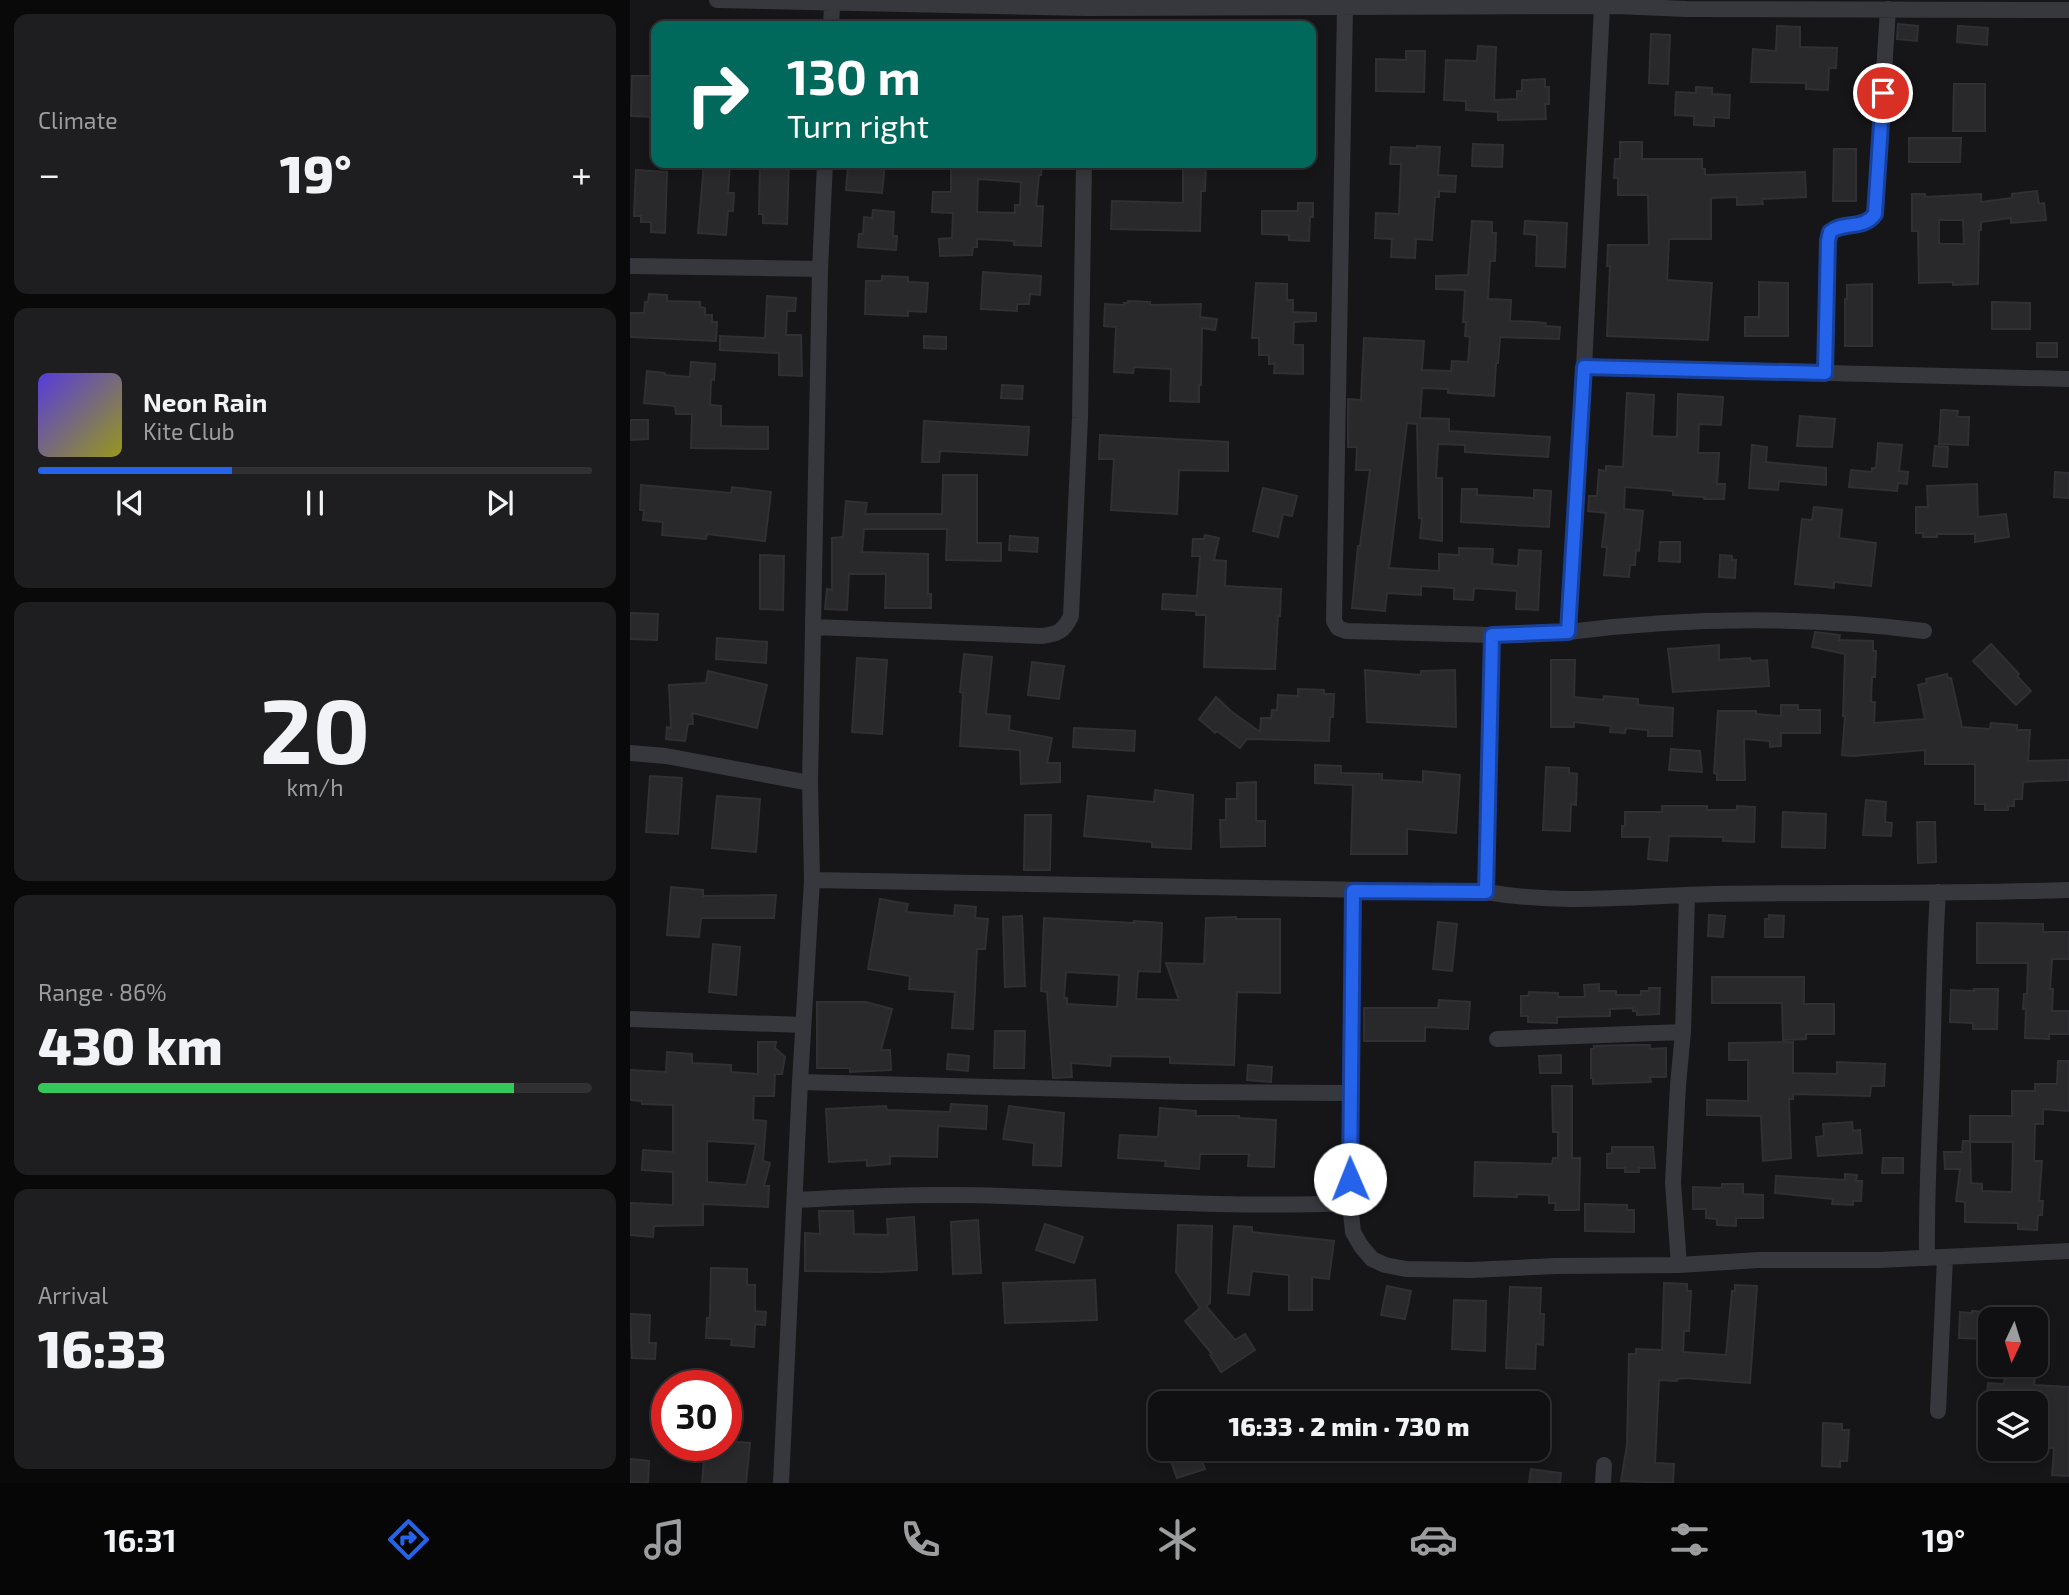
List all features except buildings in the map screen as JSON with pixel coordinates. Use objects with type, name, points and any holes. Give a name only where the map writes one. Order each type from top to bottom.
[{"type":"street","points":[[717,0],[832,4],[1056,4],[1087,8],[1326,4],[1345,7],[1612,4],[1686,9],[1771,4],[1888,9],[1916,5],[2069,10]]},
{"type":"street","points":[[831,21],[832,4]]},
{"type":"street","points":[[1568,632],[1584,367],[1612,4]]},
{"type":"street","points":[[1345,7],[1334,621],[1338,628],[1346,631],[1492,635],[1568,632],[1690,621],[1803,621],[1866,624],[1924,631]]},
{"type":"street","points":[[1087,8],[1087,21]]},
{"type":"street","points":[[1825,373],[1830,232],[1837,226],[1863,224],[1875,214],[1888,9]]},
{"type":"street","points":[[782,1483],[783,1416],[812,880],[810,783],[820,269],[825,168]]},
{"type":"street","points":[[813,627],[1042,636],[1055,634],[1065,628],[1071,616],[1079,432],[1084,168]]},
{"type":"street","points":[[630,266],[820,269]]},
{"type":"street","points":[[1584,367],[2069,379]]},
{"type":"street","points":[[1486,892],[1492,635]]},
{"type":"street","points":[[630,752],[666,756],[810,783]]},
{"type":"street","points":[[812,880],[1486,892],[1550,899],[2069,890]]},
{"type":"street","points":[[1353,891],[1350,1203],[1353,1232],[1372,1259],[1406,1269],[1471,1270],[1679,1265],[1759,1260],[1945,1258],[2069,1251]]},
{"type":"street","points":[[1927,1258],[1926,1206],[1938,892]]},
{"type":"street","points":[[1679,1265],[1673,1183],[1683,1032],[1688,895]]},
{"type":"street","points":[[630,1020],[803,1025]]},
{"type":"street","points":[[1497,1038],[1683,1032]]},
{"type":"street","points":[[800,1082],[1185,1092],[1350,1093]]},
{"type":"street","points":[[795,1200],[871,1195],[962,1195],[1200,1205],[1350,1203]]},
{"type":"street","points":[[1938,1411],[1945,1258]]},
{"type":"street","points":[[1603,1483],[1604,1465]]},
{"type":"route","points":[[1350,1179],[1353,891],[1486,892],[1492,635],[1568,632],[1584,367],[1825,373],[1828,241],[1830,232],[1837,226],[1863,224],[1875,214],[1883,93]]}]
